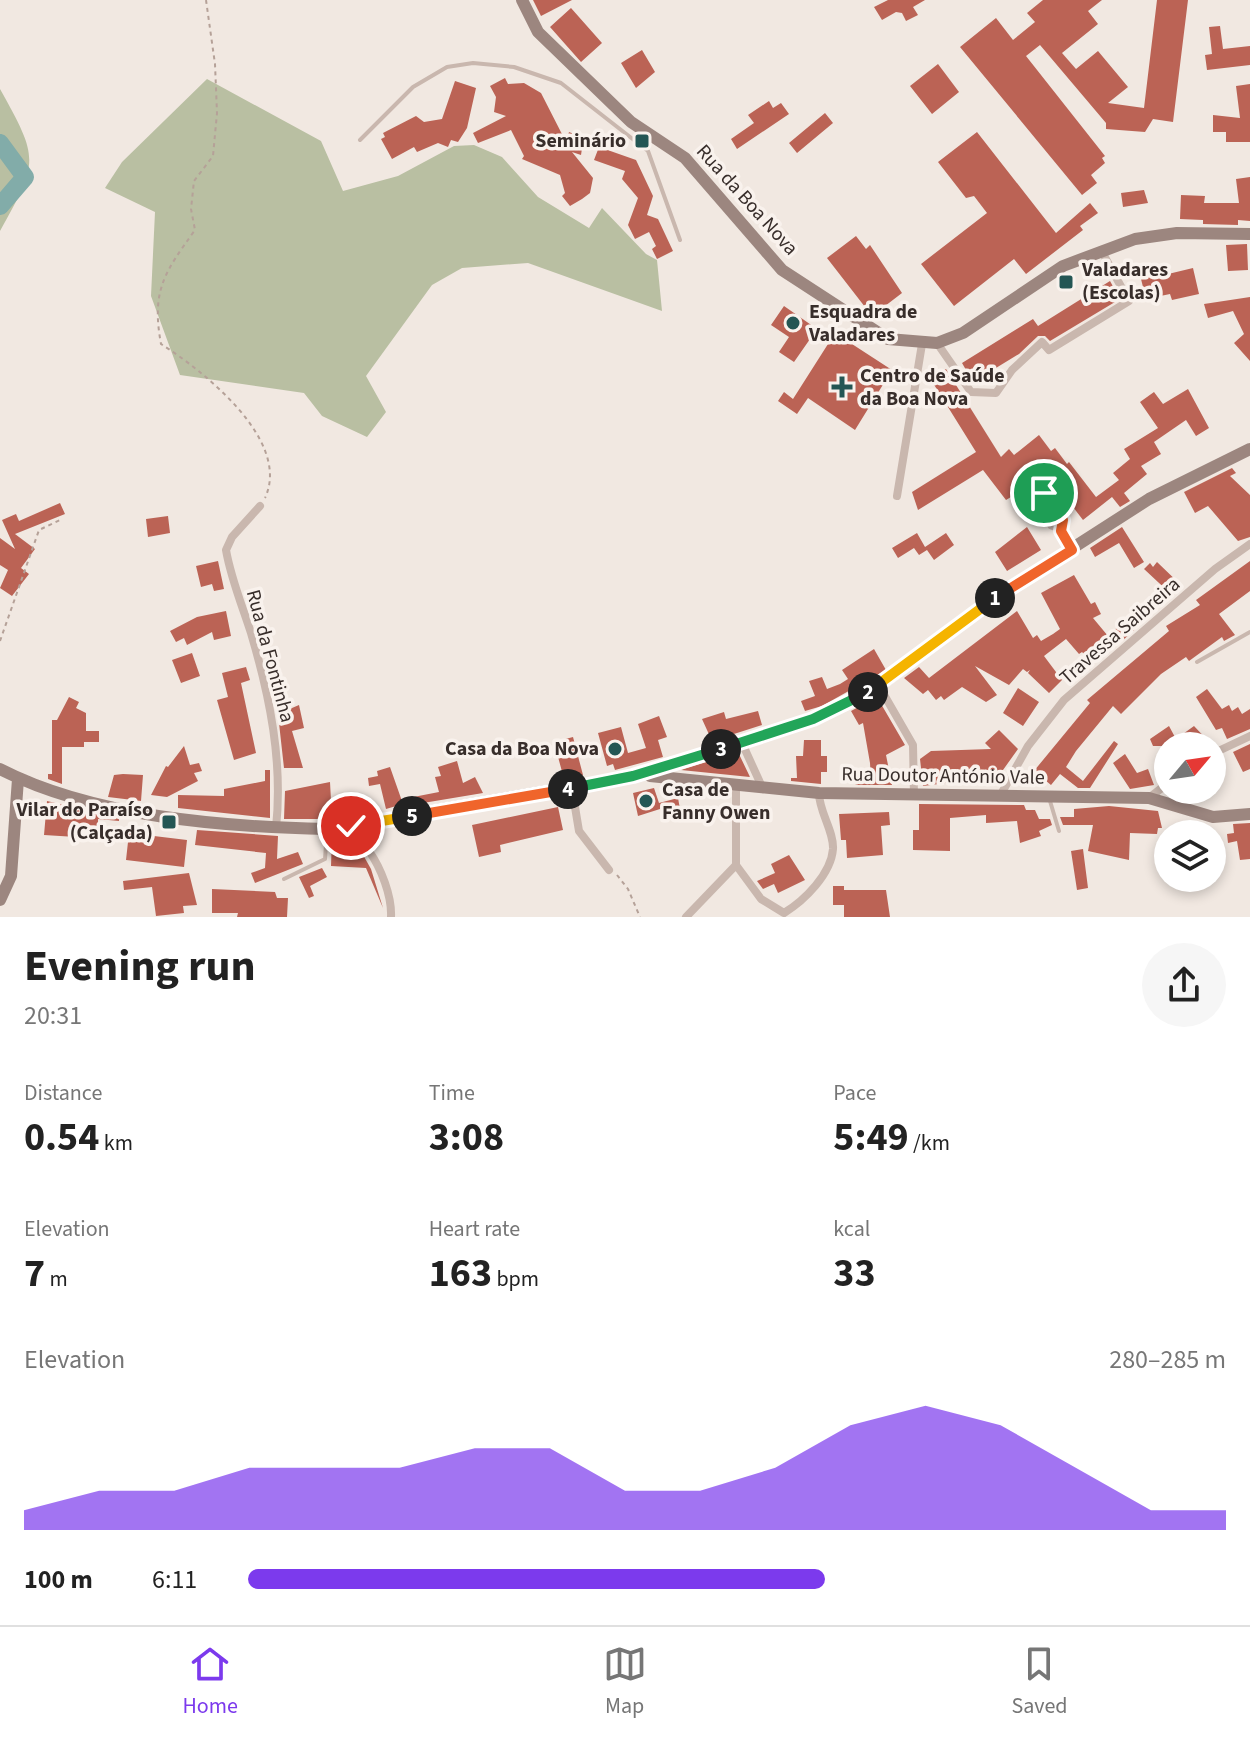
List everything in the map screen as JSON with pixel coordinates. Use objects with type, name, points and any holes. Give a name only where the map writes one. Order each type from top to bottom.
[{"type":"street","name":"Rua da Boa Nova","points":[[522,0],[538,32],[652,146],[685,158],[715,188],[782,270],[888,339],[937,343],[963,333],[1063,266],[1100,249],[1135,239],[1177,233],[1250,234]]},
{"type":"street","points":[[937,343],[971,392],[996,393],[1012,370],[1042,342],[1049,350],[1129,301],[1100,249]]},
{"type":"street","points":[[897,496],[922,344]]},
{"type":"street","points":[[0,769],[18,779],[93,805],[276,828],[327,829],[633,776],[826,714],[879,686],[1004,592],[1149,499],[1250,449]]},
{"type":"street","name":"Rua da Fontinha","points":[[260,506],[232,537],[226,550],[257,655],[277,747],[280,786],[276,828]]},
{"type":"street","name":"Travessa Saibreira","points":[[1000,796],[1028,746],[1064,700],[1215,569],[1250,544]]},
{"type":"street","points":[[879,686],[913,745],[914,797]]},
{"type":"street","points":[[1226,747],[1250,736]]},
{"type":"street","points":[[742,743],[763,789]]},
{"type":"street","name":"Rua Doutor António Vale","points":[[633,776],[662,775],[736,787],[819,793],[914,797],[1149,798],[1213,817],[1250,814]]},
{"type":"street","points":[[0,900],[11,876],[18,779]]},
{"type":"street","points":[[736,787],[736,865],[761,899],[784,913],[824,876],[833,848],[819,793]]},
{"type":"street","points":[[572,789],[579,831],[609,870]]},
{"type":"street","points":[[1149,798],[1154,794]]},
{"type":"street","points":[[351,826],[353,839],[370,852],[392,902],[391,917]]},
{"type":"street","points":[[686,917],[736,865]]},
{"type":"lane","points":[[360,140],[413,87],[447,67],[473,63],[514,67],[561,83],[652,146],[680,240]]},
{"type":"lane","points":[[1061,531],[1063,520],[1049,495],[1039,495],[1035,502],[1050,527],[1061,531],[1072,550]]},
{"type":"lane","points":[[1197,662],[1250,632]]},
{"type":"lane","points":[[1049,798],[1059,831]]},
{"type":"lane","points":[[284,879],[325,859],[327,829]]},
{"type":"path","points":[[206,0],[215,64],[213,156],[194,181],[191,209],[195,230],[158,291],[156,318],[161,344],[186,360],[250,420],[262,443],[267,469],[268,494],[260,506]]},
{"type":"path","points":[[0,641],[39,530],[60,520]]},
{"type":"path","points":[[609,870],[628,889],[640,917]]},
{"type":"green space","points":[[207,79],[321,141],[343,191],[398,176],[454,146],[474,145],[502,157],[538,197],[589,228],[602,208],[646,254],[657,260],[662,311],[528,263],[462,268],[432,285],[366,376],[386,412],[367,437],[322,416],[304,393],[180,375],[151,296],[155,212],[105,188],[122,162]]},
{"type":"green space","points":[[0,89],[22,131],[29,160],[22,189],[0,231]]},
{"type":"building","points":[[533,0],[572,0],[541,16]]},
{"type":"building","points":[[888,0],[925,0],[913,7],[918,15],[906,21],[902,13],[896,12],[882,20],[874,7]]},
{"type":"building","points":[[1043,0],[1102,0],[1088,11],[1098,24],[1062,53],[1076,69],[1098,51],[1128,87],[1108,103],[1144,108],[1157,0],[1188,0],[1173,122],[1153,119],[1145,132],[1106,129],[1106,123],[1040,45],[1026,56],[1105,156],[1102,158],[1105,163],[1091,175],[1097,183],[1082,195],[960,47],[996,18],[1013,40],[1035,22],[1027,13]]},
{"type":"building","points":[[571,8],[602,43],[581,62],[550,27]]},
{"type":"building","points":[[1220,26],[1223,49],[1250,46],[1250,65],[1207,70],[1205,55],[1212,54],[1209,27]]},
{"type":"building","points":[[642,50],[655,72],[636,88],[621,63]]},
{"type":"building","points":[[938,64],[959,92],[932,114],[910,86]]},
{"type":"building","points":[[505,78],[508,84],[524,83],[541,93],[566,142],[569,132],[579,136],[577,142],[583,142],[581,155],[572,152],[593,178],[590,193],[570,206],[562,196],[565,193],[560,175],[522,159],[524,156],[511,130],[478,143],[473,133],[506,116],[494,112],[496,97],[490,86]]},
{"type":"building","points":[[455,81],[476,88],[467,128],[458,142],[451,140],[448,147],[438,143],[417,152],[414,147],[392,159],[381,139],[385,137],[383,133],[416,116],[424,122],[442,119]]},
{"type":"building","points":[[1250,84],[1250,142],[1226,142],[1226,132],[1213,132],[1213,115],[1240,118],[1236,86]]},
{"type":"building","points":[[769,101],[773,108],[781,103],[789,114],[737,149],[731,139],[754,123],[748,115]]},
{"type":"building","points":[[825,113],[833,123],[797,153],[789,143]]},
{"type":"building","points":[[977,132],[1056,233],[1090,203],[1098,213],[1080,226],[1083,230],[1026,274],[1014,259],[954,306],[921,264],[987,213],[974,196],[966,198],[938,162]]},
{"type":"building","points":[[599,147],[636,160],[653,196],[647,215],[658,219],[673,251],[657,259],[652,249],[656,246],[649,232],[635,239],[628,225],[638,198],[622,179],[625,171],[594,160]]},
{"type":"building","points":[[1250,177],[1250,221],[1238,220],[1238,225],[1203,224],[1203,220],[1180,219],[1181,195],[1205,196],[1204,203],[1239,203],[1236,179]]},
{"type":"building","points":[[1144,190],[1148,203],[1123,207],[1121,193]]},
{"type":"building","points":[[856,236],[866,249],[870,245],[902,293],[872,316],[827,258]]},
{"type":"building","points":[[1247,244],[1248,270],[1228,271],[1226,245]]},
{"type":"building","points":[[1163,268],[1164,275],[1193,268],[1199,294],[1172,300],[1170,294],[1146,299],[1140,275]]},
{"type":"building","points":[[1110,281],[1120,299],[1050,341],[1045,336],[1038,336],[1019,354],[973,382],[962,363],[1033,319],[1038,326]]},
{"type":"building","points":[[1250,297],[1250,361],[1234,343],[1244,334],[1233,311],[1208,318],[1204,304]]},
{"type":"building","points":[[784,306],[817,329],[794,362],[779,352],[789,337],[771,325]]},
{"type":"building","points":[[835,333],[892,370],[855,430],[808,398],[797,414],[778,401],[784,392],[793,399]]},
{"type":"building","points":[[946,369],[1001,457],[1009,449],[1014,455],[1039,435],[1051,451],[1055,448],[1067,464],[1069,462],[1096,497],[1119,480],[1113,473],[1130,459],[1124,449],[1158,428],[1140,402],[1154,392],[1163,404],[1188,389],[1209,428],[1196,436],[1186,420],[1154,442],[1161,454],[1141,466],[1147,474],[1124,493],[1130,501],[1120,507],[1112,497],[1083,520],[1050,477],[1020,500],[1016,494],[1006,500],[983,470],[918,510],[912,492],[976,452],[933,383],[938,380],[935,376]]},
{"type":"building","points":[[1232,468],[1236,473],[1230,476],[1250,495],[1250,537],[1238,541],[1208,506],[1195,513],[1184,492]]},
{"type":"building","points":[[60,503],[65,514],[15,534],[35,549],[21,568],[29,574],[12,596],[0,588],[8,570],[0,565],[0,538],[15,549],[2,520],[16,514],[19,521]]},
{"type":"building","points":[[168,516],[170,533],[148,537],[146,519]]},
{"type":"building","points":[[1027,527],[1041,550],[1007,571],[995,552]]},
{"type":"building","points":[[1122,527],[1144,562],[1134,568],[1119,543],[1095,557],[1090,548]]},
{"type":"building","points":[[917,533],[925,547],[946,533],[954,545],[934,560],[927,550],[919,555],[914,548],[898,558],[892,548]]},
{"type":"building","points":[[218,561],[224,589],[214,591],[212,584],[201,587],[196,566]]},
{"type":"building","points":[[1250,561],[1250,591],[1219,614],[1235,635],[1224,641],[1222,637],[1189,661],[1186,657],[1161,674],[1121,714],[1113,706],[1076,751],[1066,767],[1083,781],[1114,741],[1118,744],[1090,788],[1078,788],[1060,774],[1051,785],[1045,780],[1040,786],[1029,777],[1090,703],[1087,700],[1169,631],[1166,626],[1200,605],[1196,600]]},
{"type":"building","points":[[1157,562],[1182,586],[1173,596],[1144,569],[1150,563],[1153,567]]},
{"type":"building","points":[[1074,575],[1091,604],[1095,602],[1101,614],[1093,618],[1108,636],[1088,658],[1082,652],[1079,654],[1066,639],[1044,656],[1062,680],[1049,693],[1028,673],[1030,670],[1027,672],[1023,669],[1009,685],[975,666],[997,695],[986,702],[962,687],[944,700],[941,696],[936,700],[928,690],[923,694],[904,678],[919,667],[929,678],[1017,611],[1033,638],[1037,635],[1041,641],[1053,634],[1060,629],[1041,593]]},
{"type":"building","points":[[1149,603],[1155,611],[1121,642],[1113,631]]},
{"type":"building","points":[[226,611],[231,636],[214,640],[212,632],[187,645],[184,638],[176,642],[170,631],[197,617]]},
{"type":"building","points":[[874,649],[886,670],[822,706],[805,711],[801,701],[815,696],[809,681],[822,677],[827,689],[840,684],[848,679],[842,670]]},
{"type":"building","points":[[192,653],[200,676],[181,683],[172,660]]},
{"type":"building","points":[[246,667],[250,680],[241,683],[256,753],[234,760],[217,700],[228,697],[222,673]]},
{"type":"building","points":[[1018,688],[1039,702],[1023,726],[1003,713]]},
{"type":"building","points":[[1207,689],[1222,709],[1229,705],[1232,711],[1238,707],[1242,714],[1250,709],[1250,729],[1227,739],[1222,728],[1216,730],[1196,697]]},
{"type":"building","points":[[69,697],[79,702],[76,708],[86,713],[86,731],[99,731],[99,742],[84,742],[84,747],[62,747],[62,784],[48,779],[48,774],[52,774],[52,720],[57,720]]},
{"type":"building","points":[[877,697],[905,745],[886,755],[892,785],[855,785],[871,780],[863,723],[859,725],[851,711]]},
{"type":"building","points":[[299,705],[304,728],[292,731],[303,768],[284,768],[278,714]]},
{"type":"building","points":[[758,711],[762,725],[712,741],[702,719],[724,712],[726,719]]},
{"type":"building","name":"Casa da Boa Nova","points":[[659,716],[667,737],[658,740],[663,757],[615,770],[613,764],[607,766],[598,733],[621,727],[628,753],[646,748],[638,724]]},
{"type":"building","points":[[1194,726],[1200,732],[1186,732]]},
{"type":"building","points":[[999,730],[1018,749],[1003,770],[992,777],[923,786],[920,759],[931,751],[991,749],[985,743]]},
{"type":"building","points":[[573,737],[583,775],[564,779],[554,742]]},
{"type":"building","points":[[804,740],[821,740],[821,756],[827,756],[827,772],[821,772],[821,784],[791,781],[791,778],[797,778],[796,756],[803,756]]},
{"type":"building","points":[[1250,744],[1250,769],[1243,772],[1233,752]]},
{"type":"building","points":[[184,746],[190,765],[199,763],[202,771],[194,773],[198,781],[167,797],[151,795],[166,766]]},
{"type":"building","points":[[738,752],[750,777],[681,770]]},
{"type":"building","points":[[1125,754],[1137,773],[1148,769],[1154,785],[1130,789],[1113,763]]},
{"type":"building","points":[[457,761],[463,783],[475,777],[483,793],[405,806],[403,799],[439,792],[435,777],[441,776],[438,767]]},
{"type":"building","points":[[390,767],[403,804],[386,809],[380,784],[369,786],[368,778],[378,776],[377,771]]},
{"type":"building","points":[[265,770],[270,770],[270,818],[178,808],[178,795],[224,796],[224,789],[265,781]]},
{"type":"building","points":[[114,775],[143,775],[141,801],[108,797]]},
{"type":"building","points":[[330,782],[332,819],[284,819],[285,791]]},
{"type":"building","name":"Casa de Fanny Owen","points":[[654,788],[659,803],[678,798],[680,809],[661,814],[660,809],[638,816],[633,793]]},
{"type":"building","points":[[47,801],[119,818],[119,821],[98,819],[98,826],[77,824],[76,837],[44,835]]},
{"type":"building","points":[[919,804],[1024,805],[1026,810],[1035,810],[1039,819],[1050,819],[1052,825],[1039,831],[1041,836],[1020,843],[1017,821],[986,823],[986,815],[950,818],[950,851],[913,850],[913,830],[919,830]]},
{"type":"building","points":[[1109,806],[1158,811],[1160,820],[1154,820],[1154,834],[1130,833],[1129,860],[1088,851],[1093,825],[1063,825],[1060,817],[1074,817],[1074,809]]},
{"type":"building","points":[[558,807],[563,830],[500,845],[501,852],[479,857],[472,825]]},
{"type":"building","points":[[889,812],[890,825],[881,826],[883,855],[847,858],[846,840],[841,840],[839,814]]},
{"type":"building","points":[[1250,823],[1250,859],[1240,860],[1237,841],[1228,843],[1227,834],[1234,833],[1233,824]]},
{"type":"building","points":[[197,830],[278,836],[277,859],[298,852],[303,864],[255,883],[251,873],[265,868],[266,853],[195,845]]},
{"type":"building","points":[[129,833],[187,840],[184,867],[126,860]]},
{"type":"building","points":[[345,835],[346,854],[362,853],[371,869],[383,908],[366,868],[331,866],[332,837]]},
{"type":"building","points":[[1083,849],[1088,888],[1077,890],[1071,851]]},
{"type":"building","points":[[789,855],[805,880],[778,893],[774,884],[763,889],[757,881],[775,873],[771,864]]},
{"type":"building","points":[[322,868],[327,877],[310,886],[314,896],[309,898],[299,877]]},
{"type":"building","points":[[189,873],[197,905],[183,906],[184,913],[156,916],[152,887],[124,890],[123,881]]},
{"type":"building","points":[[833,886],[844,886],[844,890],[886,890],[890,917],[844,917],[844,905],[833,905]]},
{"type":"building","points":[[212,889],[275,892],[277,898],[288,898],[287,917],[237,917],[238,913],[212,913]]},
{"type":"waterway","points":[[0,143],[25,177],[0,206]]},
{"type":"place","name":"Seminário","points":[[642,141]]},
{"type":"place","name":"Valadares (Escolas)","points":[[1066,282]]},
{"type":"place","name":"Esquadra de Valadares","points":[[793,323]]},
{"type":"place","name":"Centro de Saúde da Boa Nova","points":[[842,387]]},
{"type":"place","name":"Casa da Boa Nova","points":[[615,749]]},
{"type":"place","name":"Casa de Fanny Owen","points":[[646,801]]},
{"type":"place","name":"Vilar do Paraíso (Calçada)","points":[[169,822]]},
{"type":"route","points":[[351,826],[633,776],[742,743],[836,709],[879,686],[1004,592],[1072,550],[1061,531],[1063,520],[1049,495],[1044,493]]}]
